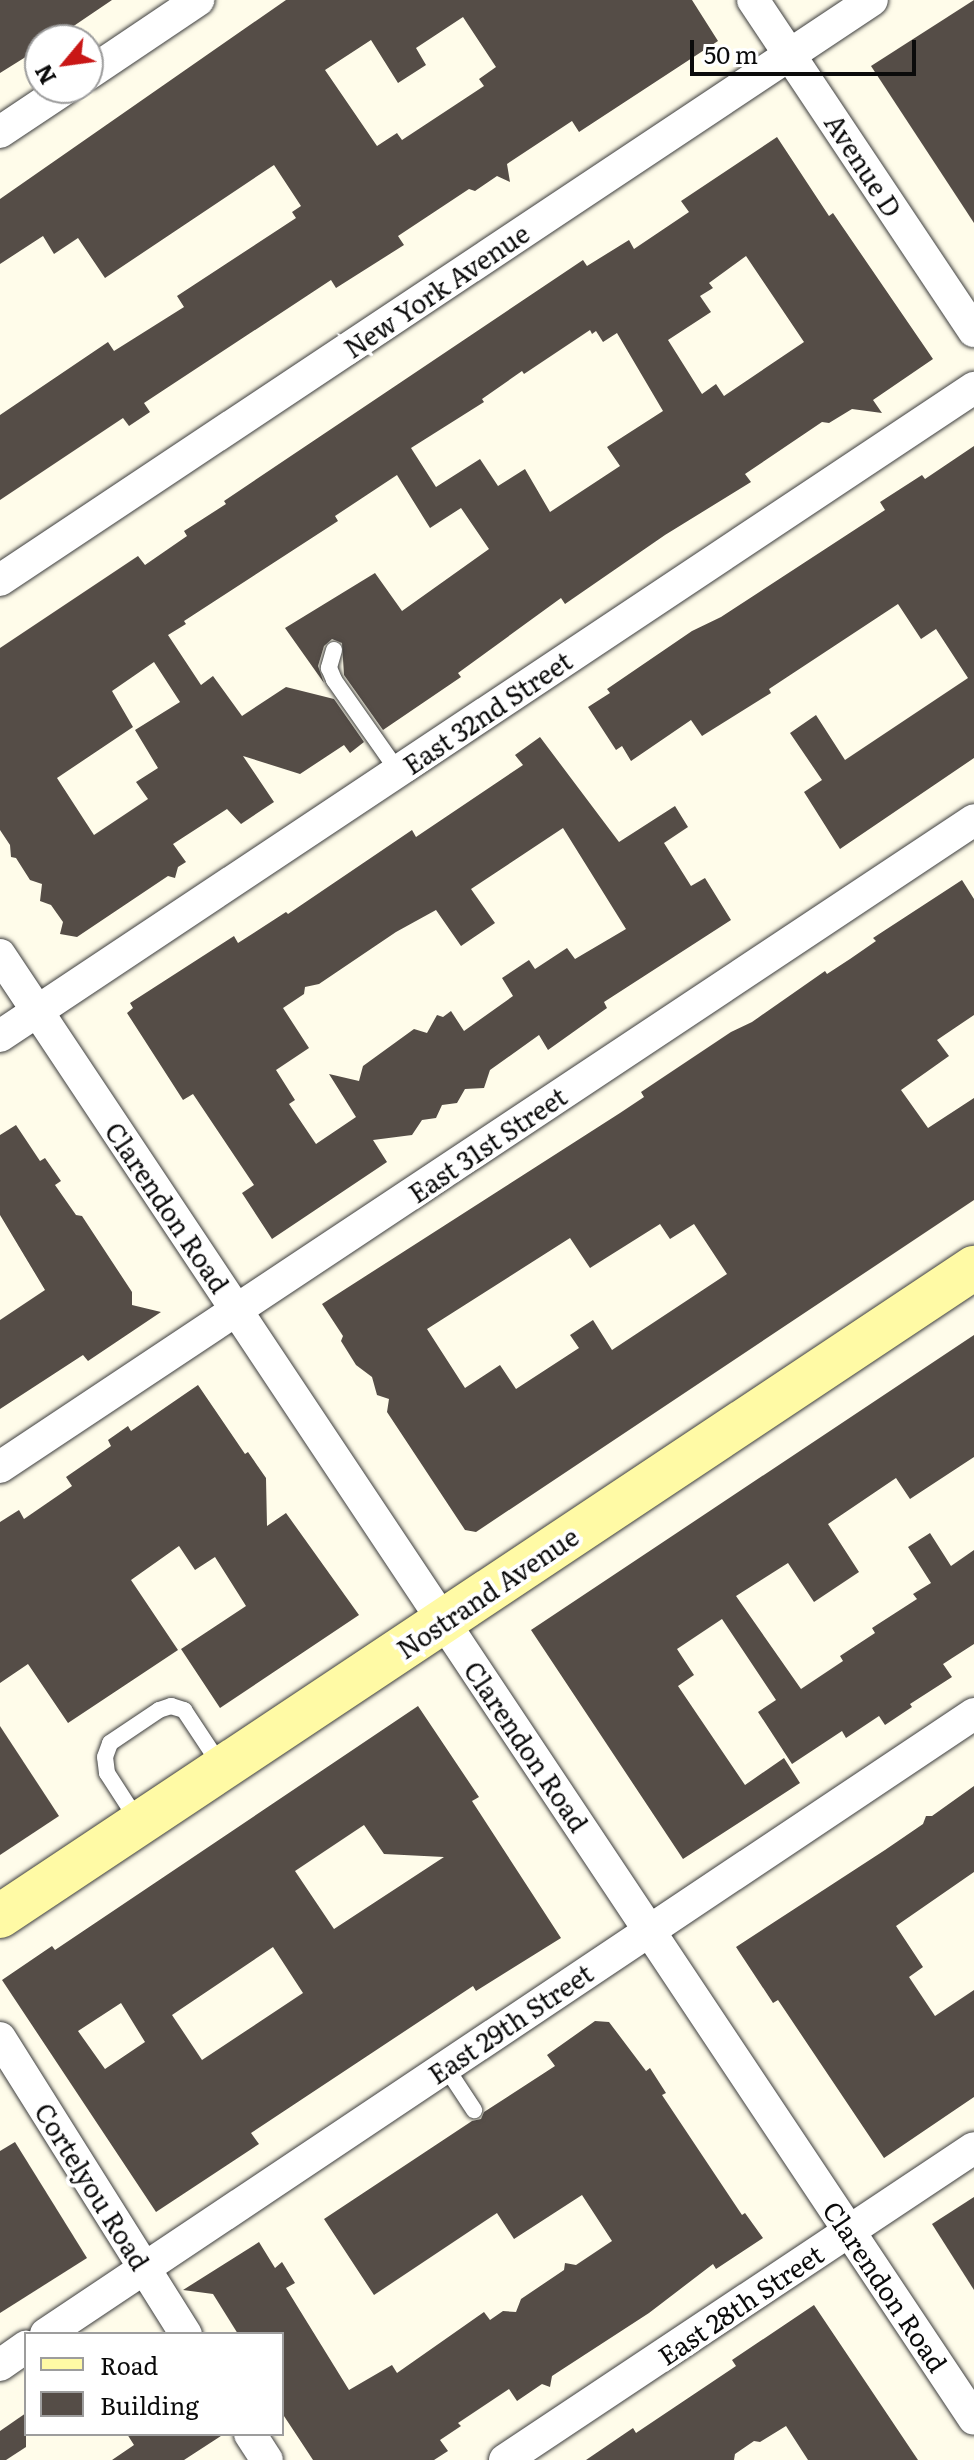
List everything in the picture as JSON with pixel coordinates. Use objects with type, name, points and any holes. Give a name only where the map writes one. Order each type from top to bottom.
[{"type":"main road","name":"Nostrand Avenue","points":[[0,1916],[974,1268]]},
{"type":"street","points":[[104,63],[198,0]]},
{"type":"street","name":"Avenue D","points":[[753,0],[974,331]]},
{"type":"street","name":"New York Avenue","points":[[0,580],[872,0]]},
{"type":"street","points":[[0,132],[42,104]]},
{"type":"street","name":"East 32nd Street","points":[[0,1036],[974,388]]},
{"type":"street","name":"East 31st Street","points":[[0,1467],[974,820]]},
{"type":"street","name":"Clarendon Road","points":[[0,955],[974,2419]]},
{"type":"street","name":"East 29th Street","points":[[49,2332],[974,1714]]},
{"type":"street","name":"Cortelyou Road","points":[[0,2038],[185,2332]]},
{"type":"street","name":"East 28th Street","points":[[505,2460],[974,2148]]},
{"type":"street","points":[[0,2365],[24,2348]]},
{"type":"street","points":[[251,2436],[267,2460]]},
{"type":"lane","points":[[334,650],[329,668],[334,680],[398,771]]},
{"type":"lane","points":[[139,1822],[107,1773],[105,1757],[110,1743],[159,1710],[171,1706],[184,1710],[222,1767]]},
{"type":"lane","points":[[445,2066],[474,2110]]},
{"type":"building","points":[[0,0],[112,0],[77,24],[24,24],[24,58],[0,73]]},
{"type":"building","points":[[286,0],[692,0],[718,41],[579,132],[572,121],[507,164],[510,182],[497,176],[475,191],[469,189],[398,236],[404,245],[336,288],[331,280],[144,403],[150,412],[129,426],[123,418],[0,500],[0,415],[108,342],[114,351],[184,307],[177,296],[296,218],[292,212],[301,206],[274,165],[105,278],[78,238],[54,254],[43,236],[0,264],[0,199]],"holes":[[[463,17],[496,67],[479,79],[484,86],[402,140],[397,133],[377,146],[325,70],[371,40],[398,83],[426,65],[416,48]]]},
{"type":"building","points":[[974,0],[974,223],[871,66]]},
{"type":"building","points":[[777,137],[829,216],[833,213],[933,359],[873,400],[882,413],[852,409],[829,423],[822,422],[745,474],[751,482],[665,535],[565,604],[561,598],[458,673],[461,677],[383,730],[344,675],[342,643],[332,639],[324,646],[318,666],[324,683],[285,628],[375,573],[402,611],[489,549],[461,508],[430,528],[397,475],[335,516],[338,521],[184,621],[186,624],[168,635],[201,685],[213,676],[242,716],[286,687],[334,699],[364,742],[350,753],[344,745],[300,774],[243,756],[274,802],[241,824],[227,809],[173,844],[186,862],[178,867],[175,878],[168,876],[77,937],[60,934],[63,922],[51,905],[40,901],[42,884],[30,880],[16,858],[11,857],[10,845],[0,830],[0,648],[138,556],[145,565],[187,536],[184,531],[226,504],[224,501],[583,260],[587,266],[629,240],[634,249],[689,212],[681,201]],"holes":[[[746,256],[804,342],[724,396],[716,384],[702,394],[668,340],[711,312],[700,296],[713,288],[709,283]],[[590,330],[592,334],[596,331],[603,342],[617,333],[663,411],[607,447],[620,466],[550,512],[525,469],[498,486],[480,459],[436,487],[411,448],[484,402],[482,399],[522,371],[524,374]],[[154,662],[180,702],[135,730],[158,768],[136,782],[148,799],[94,835],[57,778],[133,727],[112,691]]]},
{"type":"building","points":[[974,446],[974,758],[840,849],[804,792],[822,780],[790,733],[816,715],[845,760],[968,678],[936,629],[921,639],[898,604],[769,689],[771,693],[702,736],[691,720],[631,761],[622,746],[616,750],[588,707],[610,693],[607,689],[692,631],[721,617],[885,510],[880,502],[922,475],[925,479]]},
{"type":"building","points":[[540,737],[619,842],[675,806],[688,827],[664,843],[691,886],[705,878],[731,920],[604,1002],[607,1008],[548,1050],[539,1035],[490,1070],[484,1088],[465,1089],[457,1103],[442,1105],[436,1118],[422,1120],[412,1135],[373,1140],[387,1162],[272,1239],[242,1193],[254,1185],[193,1094],[183,1100],[127,1013],[133,1008],[130,1003],[234,936],[238,943],[286,912],[288,914],[412,830],[416,837],[523,765],[515,755]],"holes":[[[563,828],[626,929],[575,959],[567,948],[535,969],[529,960],[502,978],[513,996],[464,1031],[451,1011],[443,1017],[437,1015],[427,1033],[414,1029],[363,1066],[359,1081],[329,1074],[356,1117],[316,1144],[289,1104],[295,1100],[276,1070],[309,1048],[283,1008],[304,994],[305,987],[319,984],[396,932],[436,910],[461,946],[495,923],[471,889]]]},
{"type":"building","points":[[962,880],[974,899],[974,1015],[937,1040],[949,1056],[901,1090],[928,1128],[974,1098],[974,1200],[476,1532],[465,1530],[387,1412],[389,1399],[377,1395],[372,1377],[356,1365],[341,1341],[343,1336],[322,1304],[620,1113],[644,1097],[641,1092],[731,1032],[752,1022],[825,971],[827,974],[850,959],[876,941],[873,938]],"holes":[[[660,1224],[670,1239],[694,1224],[727,1274],[612,1350],[593,1320],[570,1335],[579,1348],[516,1389],[500,1365],[465,1388],[427,1329],[570,1238],[590,1268]]]},
{"type":"building","points":[[16,1125],[40,1161],[45,1158],[61,1181],[55,1185],[76,1215],[82,1216],[132,1292],[132,1305],[161,1312],[88,1361],[83,1355],[0,1409],[0,1320],[45,1290],[0,1215],[0,1135]]},
{"type":"building","points":[[974,1335],[974,1457],[910,1499],[896,1478],[828,1524],[859,1572],[814,1602],[788,1563],[736,1596],[801,1689],[843,1661],[840,1656],[875,1633],[872,1628],[917,1599],[913,1594],[931,1583],[908,1547],[930,1533],[951,1566],[974,1550],[974,1644],[943,1664],[952,1677],[910,1704],[912,1707],[885,1725],[879,1716],[846,1738],[842,1731],[792,1764],[758,1712],[776,1700],[722,1619],[677,1649],[694,1675],[678,1686],[745,1785],[784,1758],[800,1783],[683,1859],[531,1630]]},
{"type":"building","points":[[198,1385],[245,1454],[248,1452],[266,1478],[267,1526],[286,1513],[359,1615],[220,1708],[181,1649],[246,1606],[215,1557],[195,1570],[179,1546],[131,1580],[178,1650],[68,1723],[28,1664],[0,1683],[0,1522],[19,1510],[24,1519],[72,1486],[66,1477],[111,1446],[108,1440],[128,1426],[131,1431]]},
{"type":"building","points":[[418,1706],[479,1797],[472,1801],[561,1938],[476,1991],[473,1986],[251,2133],[259,2144],[156,2212],[2,1980],[52,1946],[55,1950]],"holes":[[[364,1825],[384,1854],[444,1857],[334,1929],[295,1871]],[[273,1947],[303,1993],[202,2060],[172,2015]],[[121,2003],[145,2042],[105,2069],[78,2031]]]},
{"type":"building","points":[[0,1726],[59,1816],[0,1855]]},
{"type":"building","points":[[974,1786],[974,1872],[896,1926],[923,1967],[909,1977],[935,2016],[974,1990],[974,2097],[884,2158],[778,2000],[773,2003],[736,1947],[885,1850],[923,1824],[926,1816],[932,1816]]},
{"type":"building","points":[[595,2021],[609,2022],[646,2071],[650,2068],[666,2093],[662,2095],[742,2215],[745,2213],[763,2238],[716,2269],[713,2264],[649,2313],[552,2376],[550,2387],[542,2384],[517,2401],[509,2389],[458,2423],[461,2426],[440,2440],[448,2451],[434,2460],[313,2460],[284,2416],[284,2332],[237,2332],[213,2294],[183,2290],[259,2242],[275,2268],[282,2262],[295,2283],[286,2288],[349,2390],[392,2365],[397,2373],[484,2312],[490,2320],[503,2311],[516,2312],[521,2299],[564,2270],[565,2263],[576,2265],[612,2241],[582,2195],[514,2239],[497,2213],[374,2295],[324,2219],[472,2121],[481,2119],[484,2112],[555,2066],[547,2055]]},
{"type":"building","points":[[15,2142],[87,2258],[0,2313],[0,2151]]},
{"type":"building","points":[[974,2197],[974,2290],[932,2224]]},
{"type":"building","points":[[814,2305],[918,2460],[808,2460],[786,2426],[760,2442],[754,2441],[735,2454],[734,2460],[586,2460],[633,2428],[636,2433],[736,2366],[732,2360]]},
{"type":"building","points":[[24,2414],[26,2447],[6,2460],[0,2460],[0,2431]]},
{"type":"building","points":[[128,2436],[221,2436],[184,2460],[112,2460],[134,2445]]}]
